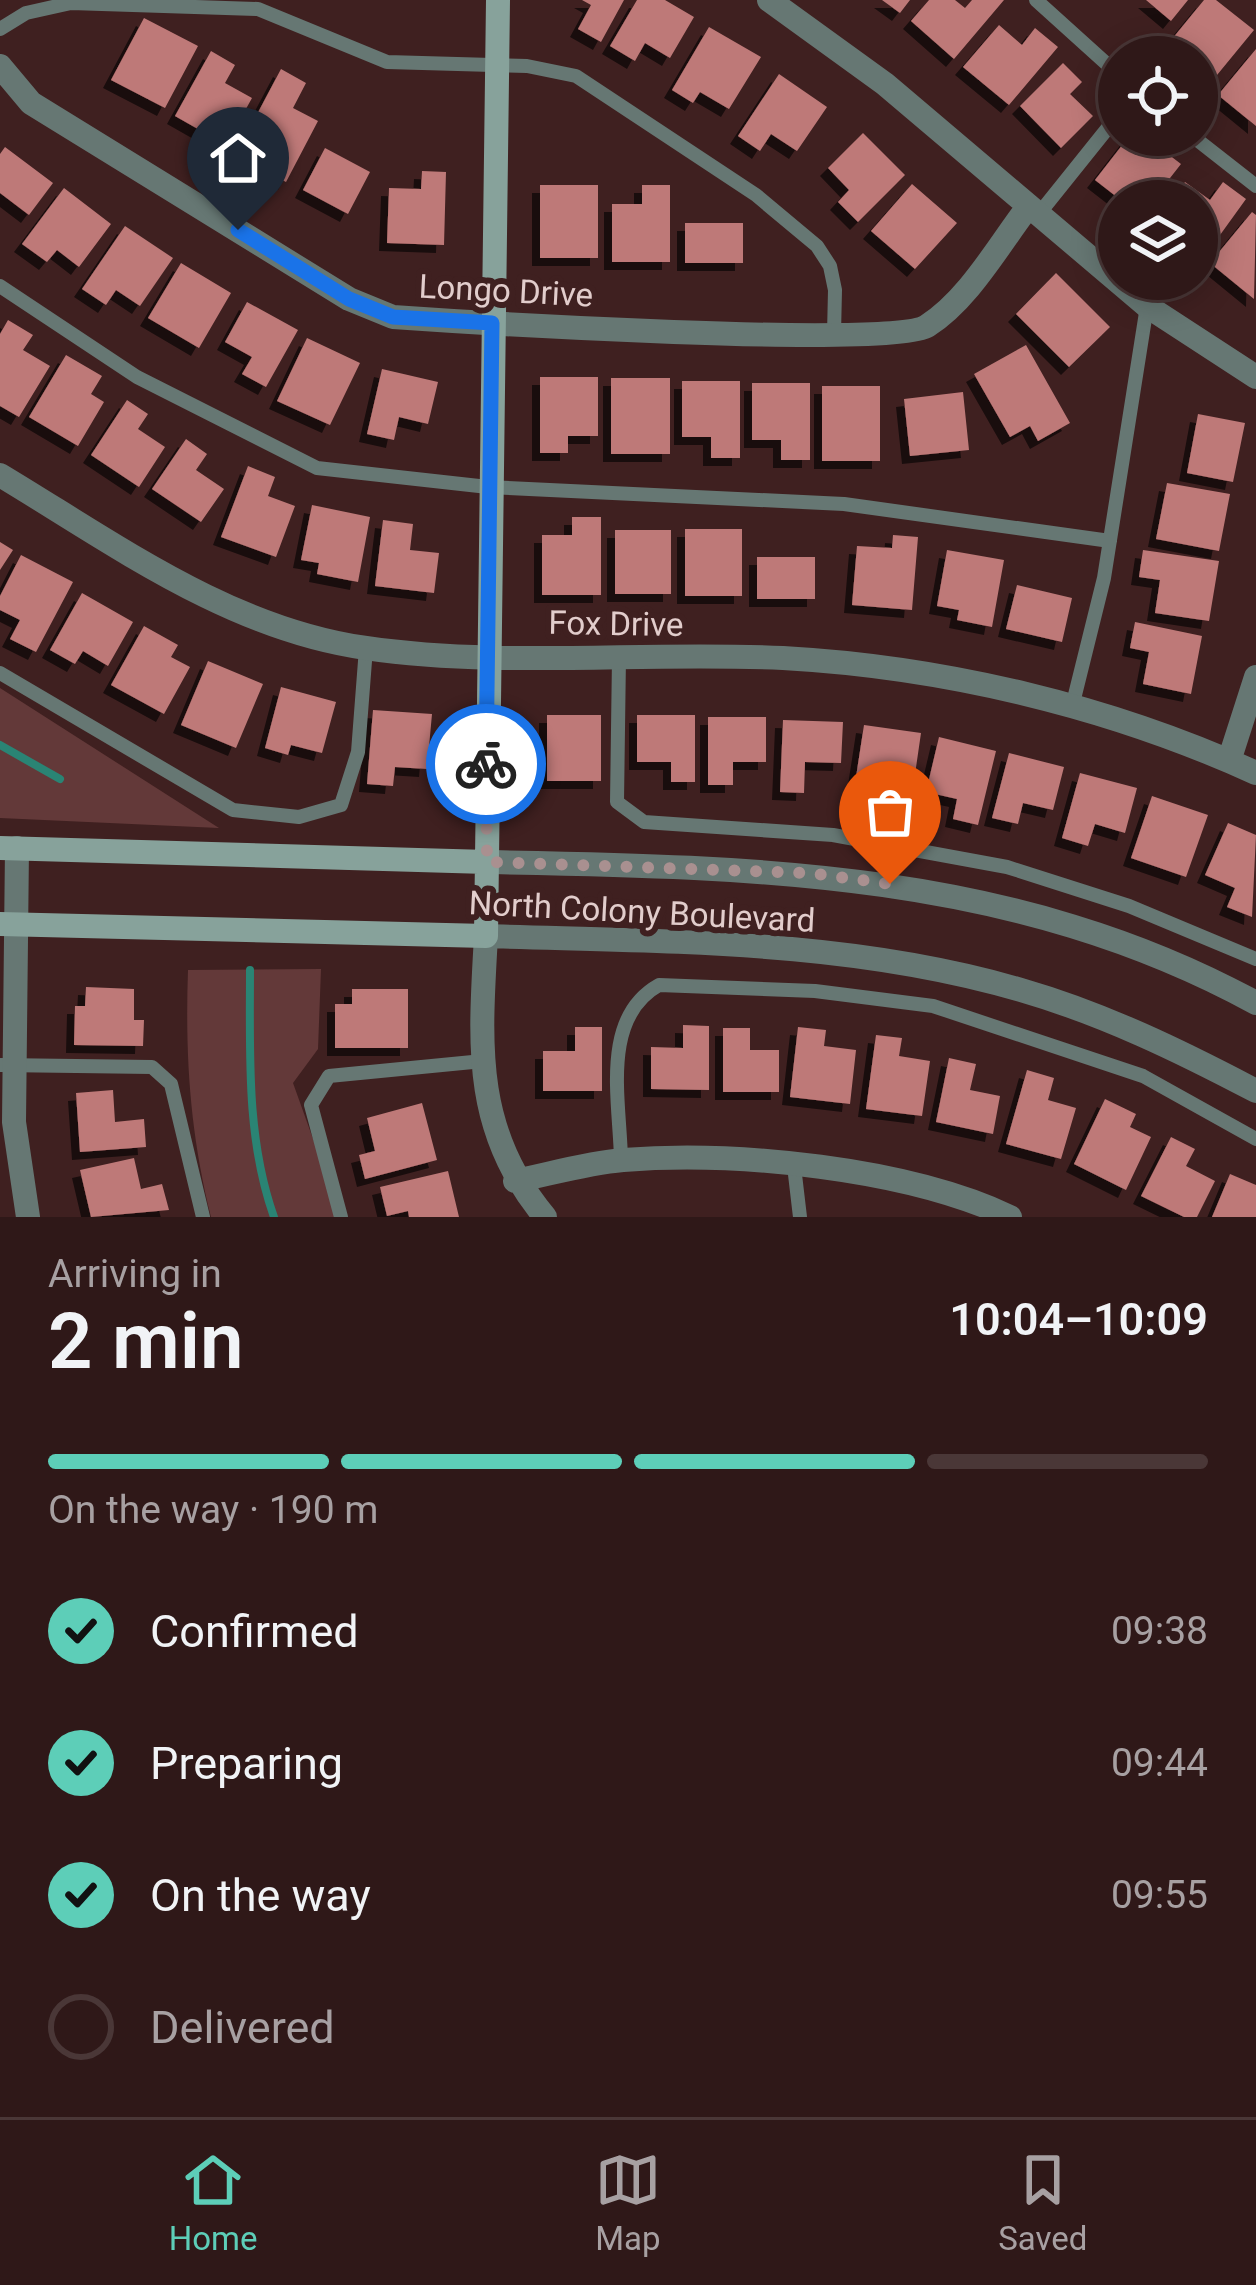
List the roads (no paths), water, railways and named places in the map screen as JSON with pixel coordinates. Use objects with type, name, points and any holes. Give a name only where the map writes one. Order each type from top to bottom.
[{"type":"street","points":[[498,0],[488,487],[484,1102],[515,1181],[545,1217]]},
{"type":"street","points":[[769,0],[885,84],[1147,306],[1256,376]]},
{"type":"street","name":"Longo Drive","points":[[0,66],[31,103],[349,299],[393,317],[834,334],[923,329],[956,302],[1033,211]]},
{"type":"street","name":"Fox Drive","points":[[0,475],[201,596],[273,626],[365,648],[783,658],[886,668],[1072,706],[1256,773]]},
{"type":"street","points":[[1229,761],[1256,677]]},
{"type":"street","points":[[9,848],[7,1065],[28,1217]]},
{"type":"street","name":"North Colony Boulevard","points":[[9,848],[810,873],[930,889],[1086,930],[1256,1004]]},
{"type":"street","name":"North Colony Boulevard","points":[[8,924],[765,945],[946,970],[1096,1014],[1256,1091]]},
{"type":"street","points":[[515,1181],[621,1160],[794,1166],[927,1186],[1010,1217]]},
{"type":"lane","points":[[1036,0],[1098,56]]},
{"type":"lane","points":[[0,29],[26,13],[71,3],[258,9],[388,62],[497,64],[576,76],[756,195],[818,246],[830,266],[834,334]]},
{"type":"lane","points":[[1033,211],[1098,138]]},
{"type":"lane","points":[[1217,156],[1256,186]]},
{"type":"lane","points":[[0,286],[137,377],[317,468],[488,487],[844,504],[1110,541]]},
{"type":"lane","points":[[1072,706],[1110,541],[1147,306]]},
{"type":"lane","points":[[0,673],[233,810],[299,817],[341,805],[358,752],[365,648]]},
{"type":"lane","points":[[619,656],[617,802],[644,822],[832,835],[986,862],[1129,906],[1256,959]]},
{"type":"lane","points":[[621,1160],[619,1046],[626,1012],[659,985],[815,992],[933,1006],[1144,1076],[1256,1139]]},
{"type":"lane","points":[[341,1217],[311,1105],[329,1076],[483,1061]]},
{"type":"lane","points":[[7,1065],[152,1067],[171,1084],[203,1217]]},
{"type":"lane","points":[[794,1166],[800,1217]]},
{"type":"waterway","points":[[0,745],[60,779]]},
{"type":"waterway","points":[[250,970],[254,1126],[274,1217]]}]
